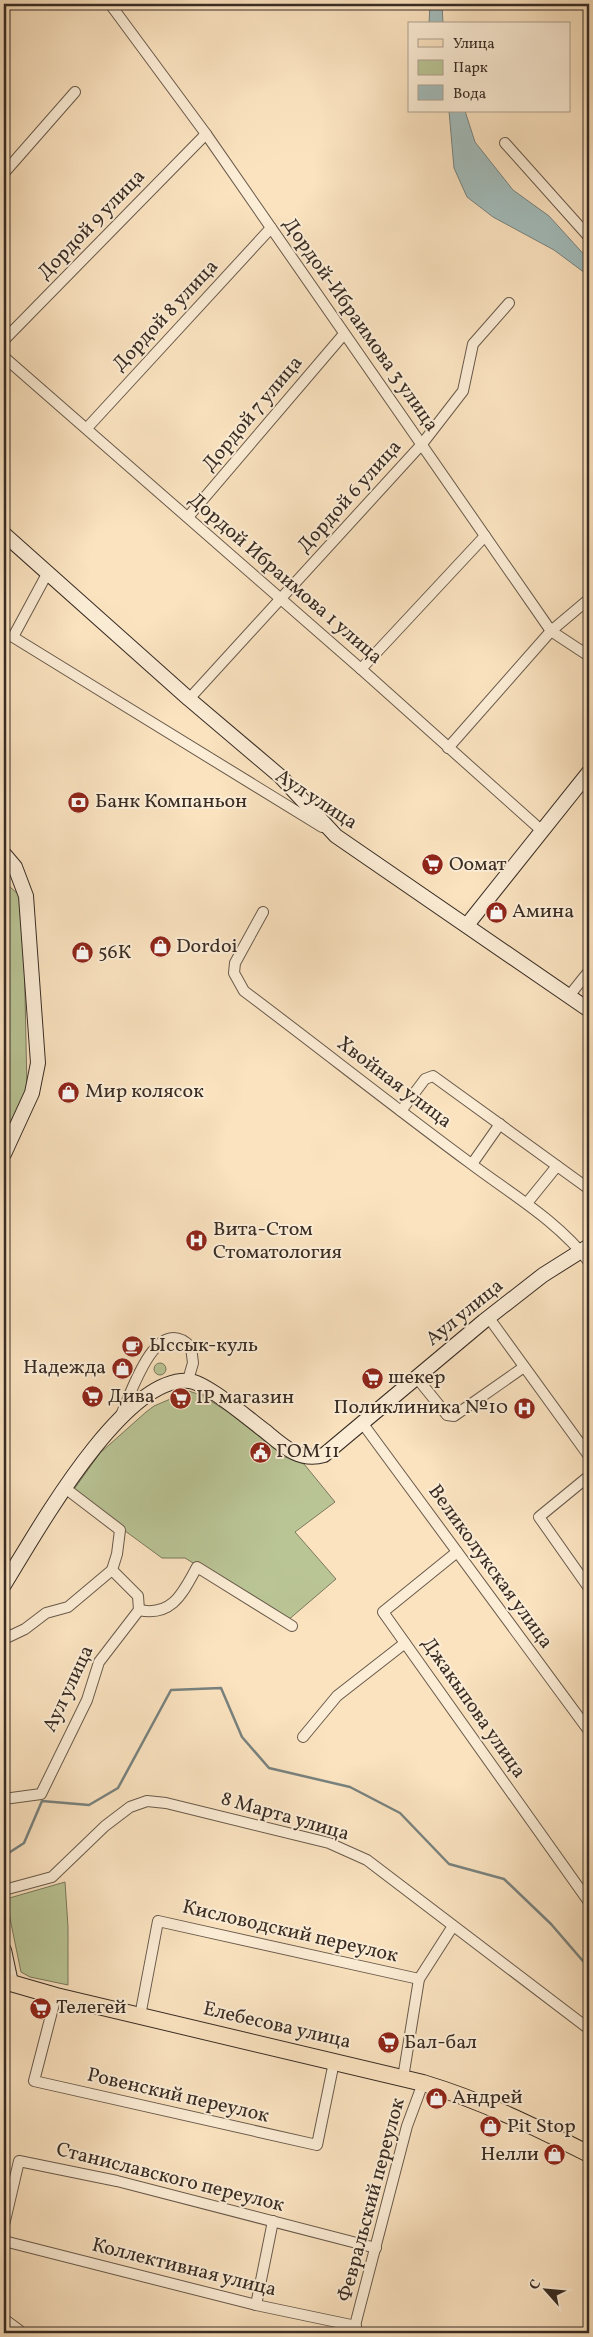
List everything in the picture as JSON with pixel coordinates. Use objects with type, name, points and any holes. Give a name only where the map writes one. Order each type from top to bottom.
[{"type":"main road","points":[[4,534],[189,699],[281,777],[336,836]]},
{"type":"main road","points":[[467,925],[589,772]]},
{"type":"main road","name":"Аул улица","points":[[336,836],[589,1010]]},
{"type":"main road","points":[[4,854],[15,867],[26,896],[38,1063],[32,1094],[4,1154]]},
{"type":"main road","name":"Аул улица","points":[[188,1380],[202,1385],[293,1452],[306,1458],[317,1457],[332,1451],[417,1378],[543,1275],[586,1253]]},
{"type":"main road","points":[[5,1580],[64,1488],[120,1417],[148,1394],[188,1380]]},
{"type":"main road","points":[[4,1950],[8,1982]]},
{"type":"main road","name":"Елебесова улица","points":[[8,1982],[56,1996],[423,2083],[466,2096],[498,2109],[589,2154]]},
{"type":"street","name":"Дордой-Ибраимова 3 улица","points":[[110,4],[206,134],[551,631],[589,656]]},
{"type":"street","points":[[4,173],[75,92]]},
{"type":"street","name":"Дордой 9 улица","points":[[4,340],[206,134]]},
{"type":"street","points":[[505,143],[589,237]]},
{"type":"street","name":"Дордой 8 улица","points":[[87,428],[271,228]]},
{"type":"street","name":"Дордой 6 улица","points":[[189,699],[422,444],[463,391],[472,344],[510,303]]},
{"type":"street","name":"Дордой 7 улица","points":[[188,517],[344,334]]},
{"type":"street","name":"Дордой Ибраимова 1 улица","points":[[4,357],[361,669],[541,830]]},
{"type":"street","points":[[361,669],[485,536]]},
{"type":"street","name":"Аул улица","points":[[48,572],[13,637],[272,794],[336,836]]},
{"type":"street","points":[[448,748],[551,631],[589,599]]},
{"type":"street","name":"Хвойная улица","points":[[263,912],[235,963],[234,973],[244,991],[472,1164],[527,1203],[586,1253]]},
{"type":"street","points":[[569,996],[589,971]]},
{"type":"street","points":[[401,1110],[425,1079],[433,1076],[589,1189]]},
{"type":"street","points":[[472,1164],[500,1124]]},
{"type":"street","points":[[527,1203],[557,1166]]},
{"type":"street","points":[[489,1318],[589,1456]]},
{"type":"street","points":[[120,1417],[141,1368],[152,1350],[161,1343],[170,1339],[179,1339],[191,1347],[193,1363],[188,1380]]},
{"type":"street","points":[[417,1378],[447,1416],[454,1416],[524,1366]]},
{"type":"street","name":"Великолукская улица","points":[[363,1424],[589,1731]]},
{"type":"street","points":[[589,1476],[539,1517],[589,1588]]},
{"type":"street","points":[[4,1639],[25,1628],[46,1613],[68,1607],[112,1570],[117,1554],[120,1530],[64,1488]]},
{"type":"street","name":"Джакыпова улица","points":[[457,1552],[383,1612],[589,1902]]},
{"type":"street","points":[[112,1570],[138,1596],[139,1610],[151,1612],[178,1601],[197,1567],[292,1626]]},
{"type":"street","name":"Аул улица","points":[[4,1799],[41,1794],[87,1700],[99,1662],[139,1610]]},
{"type":"street","points":[[303,1737],[337,1696],[406,1644]]},
{"type":"street","name":"8 Марта улица","points":[[4,1890],[52,1877],[105,1826],[130,1808],[147,1801],[166,1803],[329,1843],[367,1860],[589,2029]]},
{"type":"street","name":"Кисловодский переулок","points":[[140,2016],[158,1921],[419,1979]]},
{"type":"street","name":"Февральский переулок","points":[[403,2078],[419,1979],[454,1926]]},
{"type":"street","name":"Ровенский переулок","points":[[56,1996],[34,2081],[317,2145],[334,2062]]},
{"type":"street","name":"Февральский переулок","points":[[354,2330],[407,2126],[423,2083]]},
{"type":"street","name":"Станиславского переулок","points":[[4,2225],[19,2160],[117,2181],[376,2248]]},
{"type":"street","points":[[256,2305],[273,2221]]},
{"type":"street","name":"Коллективная улица","points":[[4,2241],[354,2330]]},
{"type":"street","points":[[4,2319],[18,2330]]},
{"type":"green space","points":[[4,882],[23,898],[27,1090],[4,1135]]},
{"type":"green space","points":[[158,1363],[162,1363],[166,1369],[162,1375],[158,1375],[154,1371],[154,1367]]},
{"type":"green space","points":[[189,1391],[203,1396],[228,1412],[285,1457],[304,1464],[335,1502],[295,1532],[336,1579],[287,1621],[185,1558],[162,1558],[72,1492],[100,1453],[146,1412],[154,1406]]},
{"type":"green space","points":[[65,1882],[68,1927],[68,1985],[30,1977],[21,1972],[6,1899]]},
{"type":"water","points":[[430,4],[442,4],[443,22],[429,22]]},
{"type":"water","points":[[449,112],[465,112],[475,142],[513,190],[549,216],[589,260],[589,276],[554,250],[493,217],[467,197],[454,168]]},
{"type":"waterway","points":[[4,1856],[24,1843],[42,1801],[89,1805],[118,1788],[171,1690],[221,1688],[242,1737],[269,1768],[350,1787],[400,1813],[449,1864],[504,1879],[551,1924],[589,1968]]},
{"type":"place","name":"Банк Компаньон","points":[[79,802]]},
{"type":"place","name":"Оомат","points":[[433,865]]},
{"type":"place","name":"Амина","points":[[496,912]]},
{"type":"place","name":"Dordoi","points":[[160,947]]},
{"type":"place","name":"56К","points":[[82,953]]},
{"type":"place","name":"Мир колясок","points":[[69,1092]]},
{"type":"place","name":"Вита-Стом Стоматология","points":[[197,1241]]},
{"type":"place","name":"Ыссык-куль","points":[[133,1346]]},
{"type":"place","name":"Надежда","points":[[122,1368]]},
{"type":"place","name":"шекер","points":[[372,1378]]},
{"type":"place","name":"Дива","points":[[92,1397]]},
{"type":"place","name":"IP магазин","points":[[180,1398]]},
{"type":"place","name":"Поликлиника №10","points":[[524,1408]]},
{"type":"place","name":"ГОМ 11","points":[[260,1452]]},
{"type":"place","name":"Телегей","points":[[40,2008]]},
{"type":"place","name":"Бал-бал","points":[[388,2043]]},
{"type":"place","name":"Андрей","points":[[436,2098]]},
{"type":"place","name":"Pit Stop","points":[[491,2127]]},
{"type":"place","name":"Нелли","points":[[555,2155]]}]
